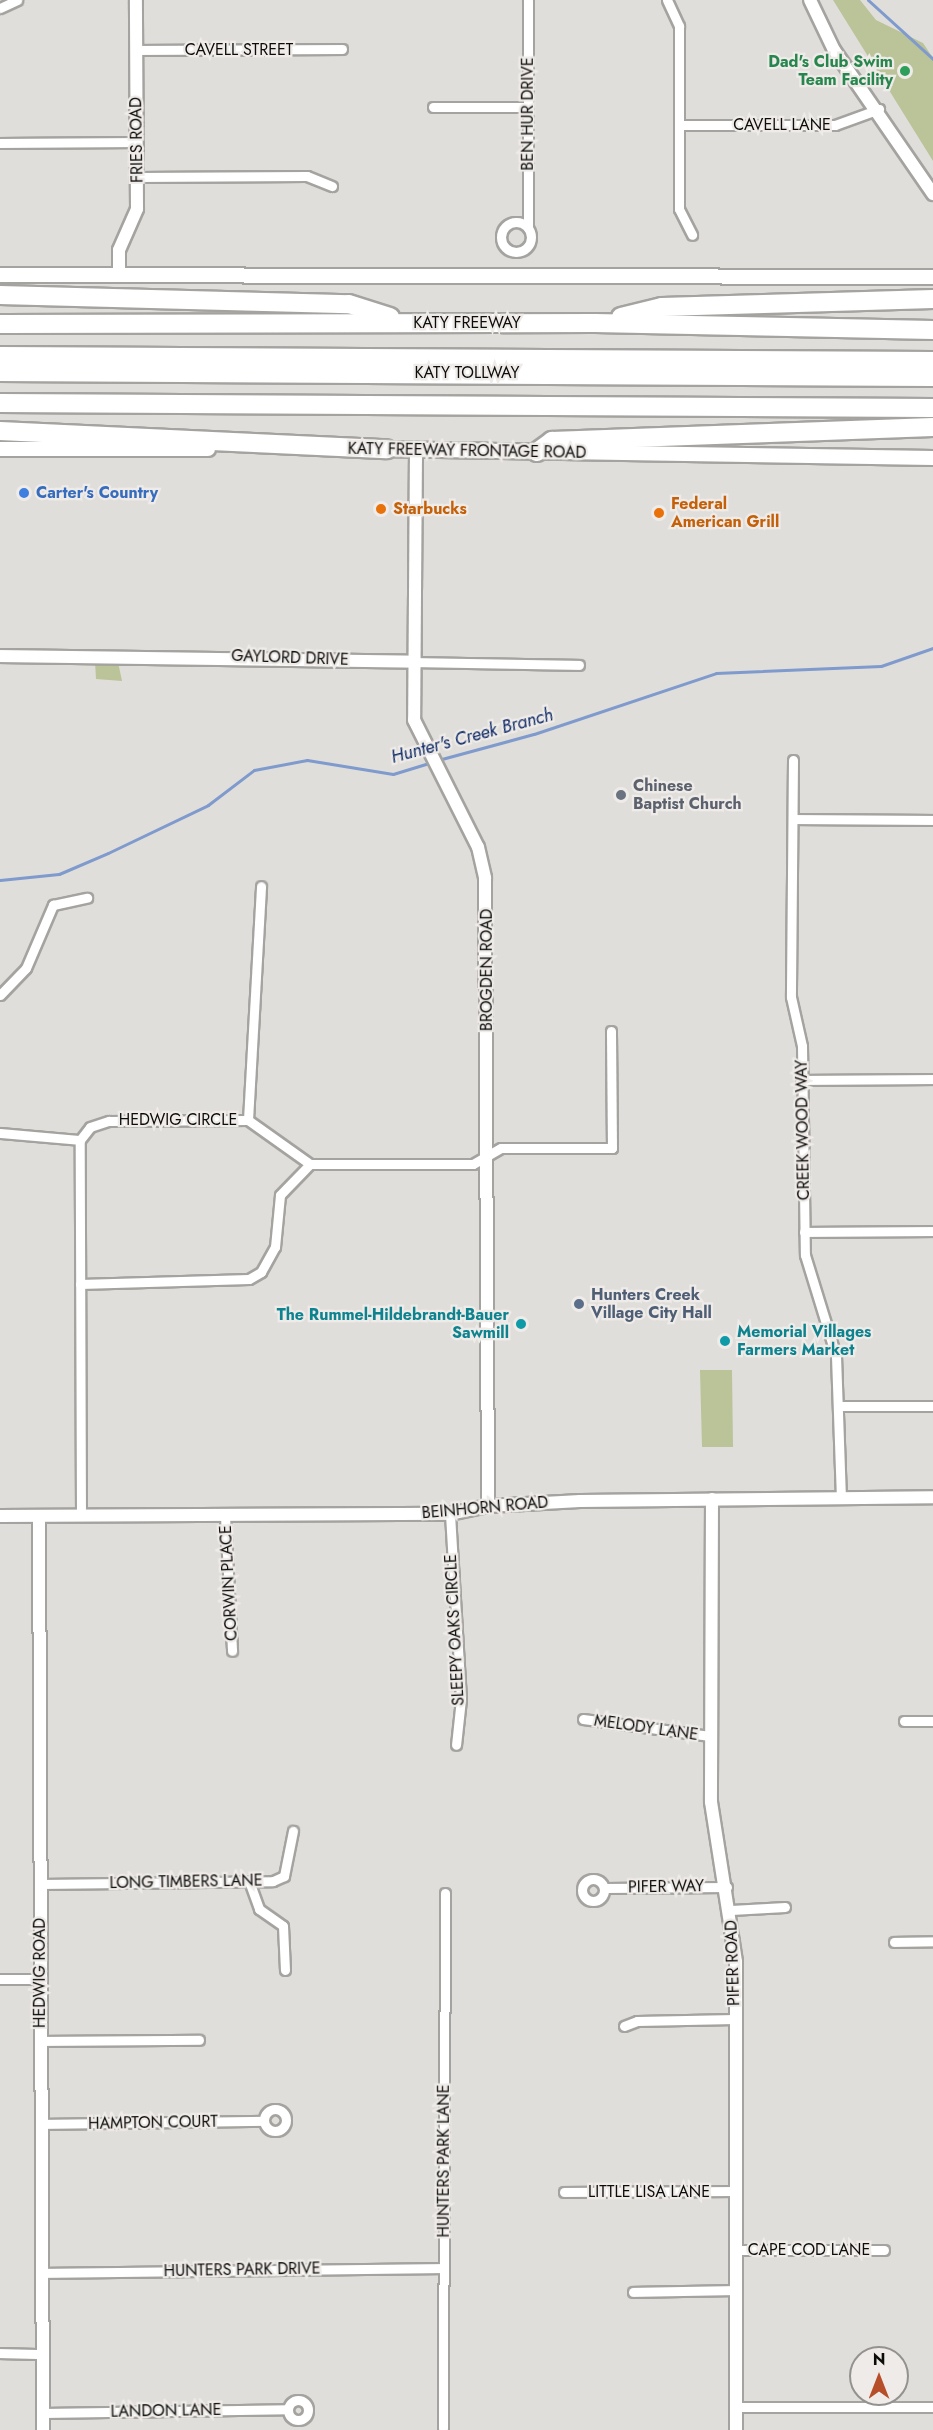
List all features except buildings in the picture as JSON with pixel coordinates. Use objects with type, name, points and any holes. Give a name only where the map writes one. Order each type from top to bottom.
[{"type":"highway","points":[[0,295],[349,304],[406,323]]},
{"type":"highway","points":[[595,323],[662,307],[933,299]]},
{"type":"highway","name":"KATY FREEWAY","points":[[0,324],[595,323],[933,330]]},
{"type":"highway","name":"KATY TOLLWAY","points":[[0,356],[933,361]]},
{"type":"highway","name":"KATY TOLLWAY","points":[[0,372],[933,377]]},
{"type":"highway","points":[[0,403],[933,408]]},
{"type":"highway","points":[[537,452],[552,441],[933,426]]},
{"type":"highway","points":[[0,431],[387,449]]},
{"type":"main road","points":[[0,275],[930,276]]},
{"type":"main road","name":"KATY FREEWAY FRONTAGE ROAD","points":[[0,449],[387,449],[933,458]]},
{"type":"street","points":[[0,9],[17,0]]},
{"type":"street","name":"FRIES ROAD","points":[[119,276],[119,250],[137,209],[136,0]]},
{"type":"street","name":"BEN HUR DRIVE","points":[[528,0],[528,228]]},
{"type":"street","points":[[668,0],[679,26],[682,125],[679,209],[692,235]]},
{"type":"street","points":[[810,0],[834,50],[879,110],[933,194]]},
{"type":"street","name":"CAVELL STREET","points":[[136,50],[342,49]]},
{"type":"street","points":[[433,107],[528,107]]},
{"type":"street","name":"CAVELL LANE","points":[[682,125],[841,125],[879,110]]},
{"type":"street","points":[[0,143],[135,142]]},
{"type":"street","points":[[137,177],[307,176],[332,186]]},
{"type":"street","name":"BROGDEN ROAD","points":[[416,450],[414,720],[425,749],[478,847],[485,878],[488,1506]]},
{"type":"street","name":"GAYLORD DRIVE","points":[[0,656],[579,665]]},
{"type":"street","name":"CREEK WOOD WAY","points":[[793,760],[791,997],[802,1046],[804,1232],[811,1278],[836,1356],[840,1406],[841,1497]]},
{"type":"street","points":[[794,819],[933,820]]},
{"type":"street","name":"HEDWIG CIRCLE","points":[[248,1119],[261,886]]},
{"type":"street","points":[[0,995],[27,968],[53,904],[87,898]]},
{"type":"street","points":[[80,1284],[249,1278],[261,1272],[275,1248],[280,1195],[310,1164],[473,1164],[501,1148],[612,1148],[611,1031]]},
{"type":"street","points":[[801,1080],[933,1079]]},
{"type":"street","name":"HEDWIG CIRCLE","points":[[80,1140],[90,1127],[109,1120],[248,1119],[310,1164]]},
{"type":"street","points":[[0,1133],[80,1140],[81,1515]]},
{"type":"street","points":[[804,1232],[933,1232]]},
{"type":"street","points":[[840,1406],[933,1406]]},
{"type":"street","name":"BEINHORN ROAD","points":[[0,1516],[450,1514],[488,1506],[711,1499],[933,1497]]},
{"type":"street","name":"PIFER ROAD","points":[[711,1499],[710,1736],[713,1835],[731,1910],[735,2019],[733,2290],[736,2430]]},
{"type":"street","name":"SLEEPY OAKS CIRCLE","points":[[450,1514],[461,1699],[456,1745]]},
{"type":"street","name":"HEDWIG ROAD","points":[[39,1516],[43,2430]]},
{"type":"street","name":"CORWIN PLACE","points":[[225,1516],[232,1651]]},
{"type":"street","name":"MELODY LANE","points":[[583,1719],[710,1736]]},
{"type":"street","points":[[904,1721],[933,1721]]},
{"type":"street","name":"LONG TIMBERS LANE","points":[[40,1884],[249,1881],[284,1876],[293,1831]]},
{"type":"street","points":[[249,1881],[259,1909],[283,1926],[285,1970]]},
{"type":"street","name":"PIFER WAY","points":[[605,1888],[727,1887]]},
{"type":"street","name":"HUNTERS PARK LANE","points":[[443,2428],[445,1893]]},
{"type":"street","points":[[731,1910],[785,1907]]},
{"type":"street","points":[[894,1942],[933,1941]]},
{"type":"street","points":[[0,1979],[40,1979]]},
{"type":"street","points":[[624,2026],[637,2021],[735,2019]]},
{"type":"street","points":[[41,2041],[199,2040]]},
{"type":"street","name":"HAMPTON COURT","points":[[42,2124],[264,2121]]},
{"type":"street","name":"LITTLE LISA LANE","points":[[564,2192],[734,2192]]},
{"type":"street","name":"CAPE COD LANE","points":[[735,2250],[884,2250]]},
{"type":"street","name":"HUNTERS PARK DRIVE","points":[[41,2273],[444,2268]]},
{"type":"street","points":[[633,2292],[733,2290]]},
{"type":"street","points":[[0,2353],[42,2354]]},
{"type":"street","points":[[735,2407],[933,2407]]},
{"type":"street","name":"LANDON LANE","points":[[43,2413],[288,2409]]},
{"type":"green space","name":"Dad's Club Swim Team Facility","points":[[833,0],[860,0],[876,20],[923,43],[933,58],[933,161]]},
{"type":"green space","points":[[95,661],[118,662],[122,681],[96,679]]},
{"type":"green space","points":[[700,1370],[732,1370],[733,1447],[702,1447]]},
{"type":"waterway","points":[[868,0],[933,59]]},
{"type":"waterway","name":"Hunter's Creek Branch","points":[[438,760],[534,734],[716,673],[881,666],[933,648]]},
{"type":"waterway","name":"Hunter's Creek Branch","points":[[0,880],[59,874],[108,853],[208,805],[254,770],[307,760],[393,774],[432,762]]},
{"type":"place","name":"Dad's Club Swim Team Facility","points":[[905,71]]},
{"type":"place","name":"Carter's Country","points":[[24,493]]},
{"type":"place","name":"Starbucks","points":[[381,509]]},
{"type":"place","name":"Federal American Grill","points":[[659,513]]},
{"type":"place","name":"Chinese Baptist Church","points":[[621,795]]},
{"type":"place","name":"Hunters Creek Village City Hall","points":[[579,1304]]},
{"type":"place","name":"The Rummel-Hildebrandt-Bauer Sawmill","points":[[521,1324]]},
{"type":"place","name":"Memorial Villages Farmers Market","points":[[725,1341]]}]
